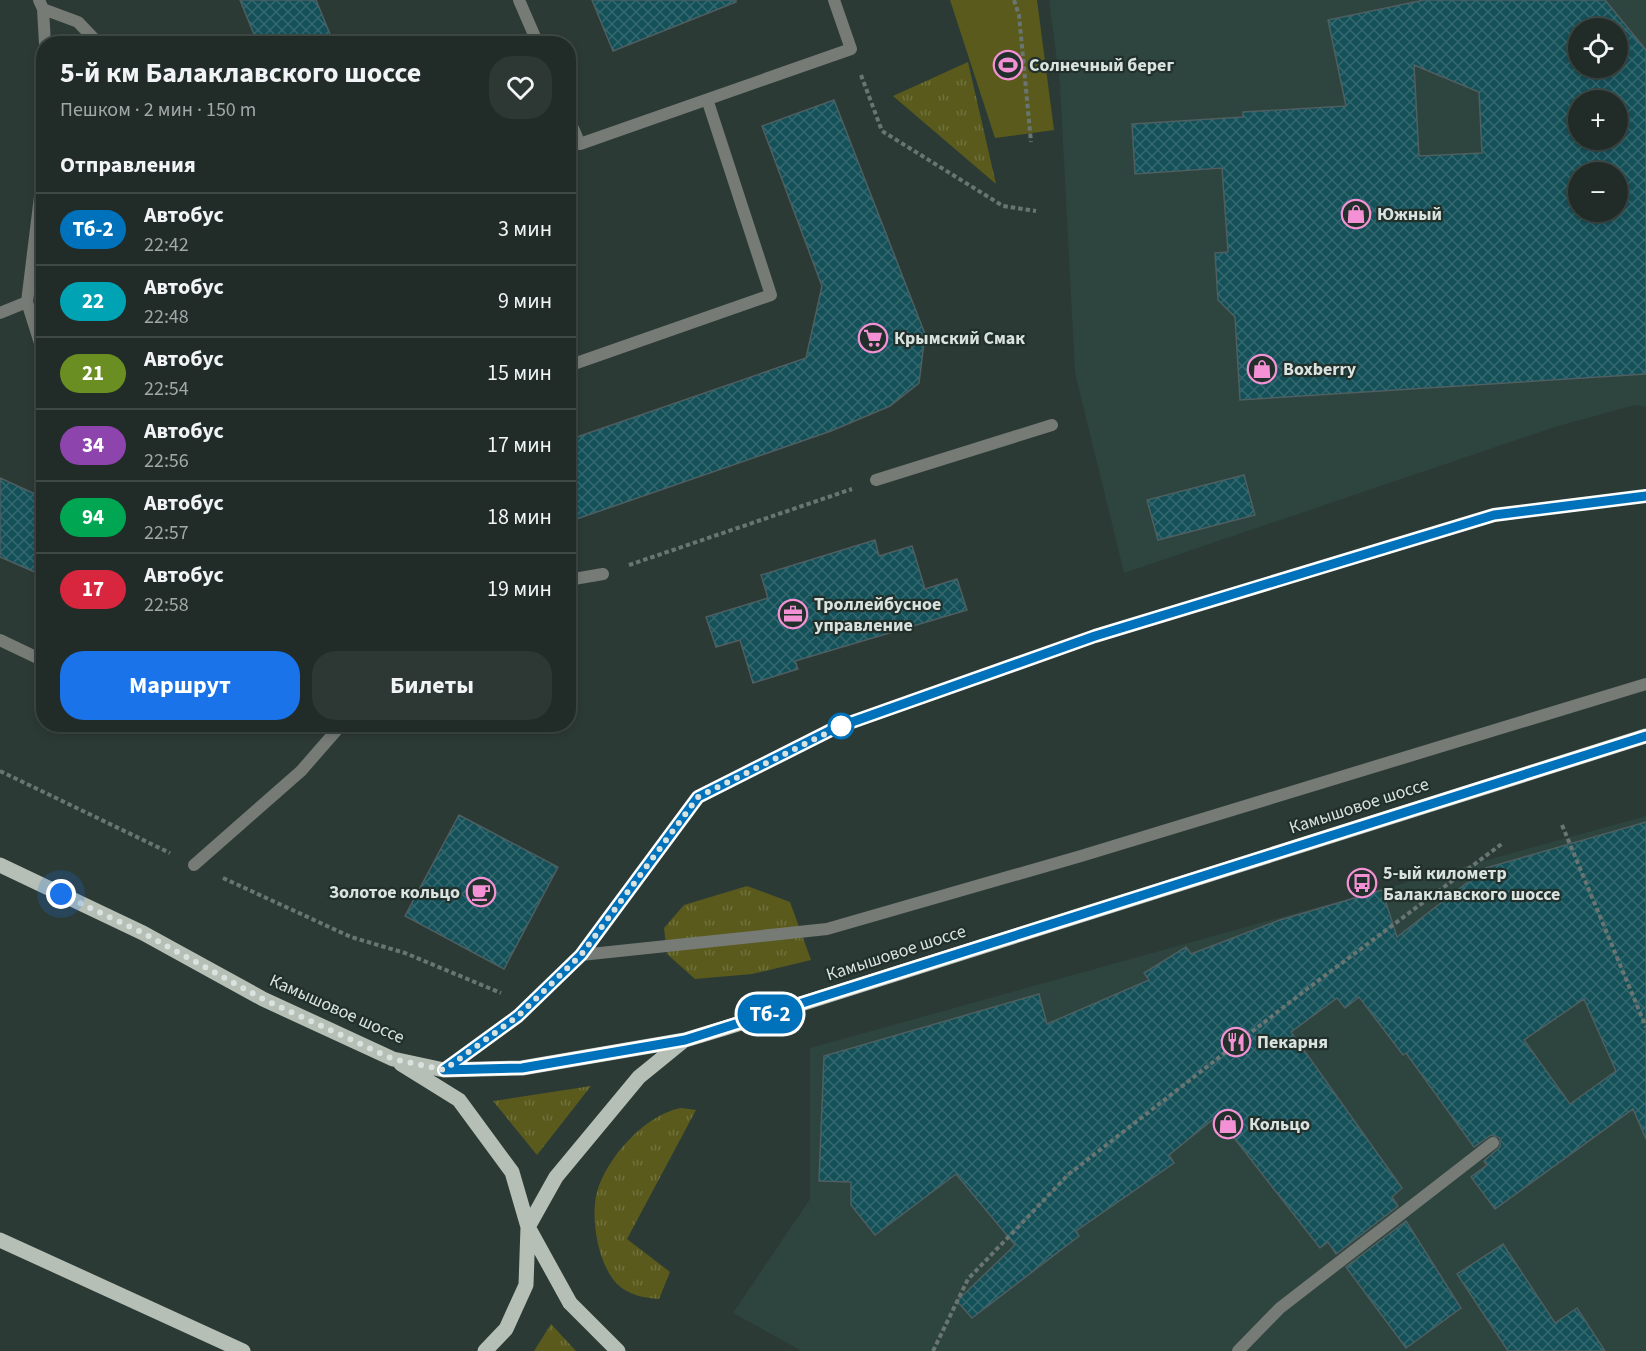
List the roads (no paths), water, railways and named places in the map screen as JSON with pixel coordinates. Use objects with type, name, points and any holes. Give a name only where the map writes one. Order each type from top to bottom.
[{"type":"main road","name":"Камышовое шоссе","points":[[0,865],[143,933],[263,999],[393,1059],[444,1070],[522,1068],[685,1040],[1646,736]]},
{"type":"main road","points":[[485,1351],[506,1329],[526,1285],[528,1227],[556,1177],[632,1086],[685,1040]]},
{"type":"main road","points":[[393,1059],[459,1100],[512,1172],[528,1227],[570,1303],[618,1351]]},
{"type":"main road","points":[[0,1240],[243,1351]]},
{"type":"lane","points":[[519,0],[535,36]]},
{"type":"lane","points":[[576,135],[580,144],[708,102],[851,49],[834,0]]},
{"type":"lane","points":[[41,5],[44,36]]},
{"type":"lane","points":[[41,5],[78,22],[91,36]]},
{"type":"lane","points":[[576,363],[771,296],[708,102]]},
{"type":"lane","points":[[36,229],[27,302],[36,331]]},
{"type":"lane","points":[[0,313],[27,302]]},
{"type":"lane","points":[[876,480],[1052,424]]},
{"type":"lane","points":[[444,1070],[518,1016],[581,955],[698,797],[835,728],[1095,636],[1494,515],[1646,496]]},
{"type":"lane","points":[[576,579],[603,574]]},
{"type":"lane","points":[[0,640],[36,657]]},
{"type":"lane","points":[[581,955],[827,929],[1081,856],[1646,684]]},
{"type":"lane","points":[[194,865],[301,771],[335,732]]},
{"type":"lane","points":[[1239,1351],[1280,1308],[1493,1143]]},
{"type":"place","name":"Солнечный берег","points":[[1008,65]]},
{"type":"place","name":"Южный","points":[[1356,214]]},
{"type":"place","name":"Крымский Смак","points":[[873,338]]},
{"type":"place","name":"Boxberry","points":[[1262,369]]},
{"type":"place","name":"Троллейбусное управление","points":[[793,614]]},
{"type":"place","name":"5-ый километр Балаклавского шоссе","points":[[1362,883]]},
{"type":"place","name":"Золотое кольцо","points":[[481,892]]},
{"type":"place","name":"Пекарня","points":[[1236,1042]]},
{"type":"place","name":"Кольцо","points":[[1228,1124]]}]
